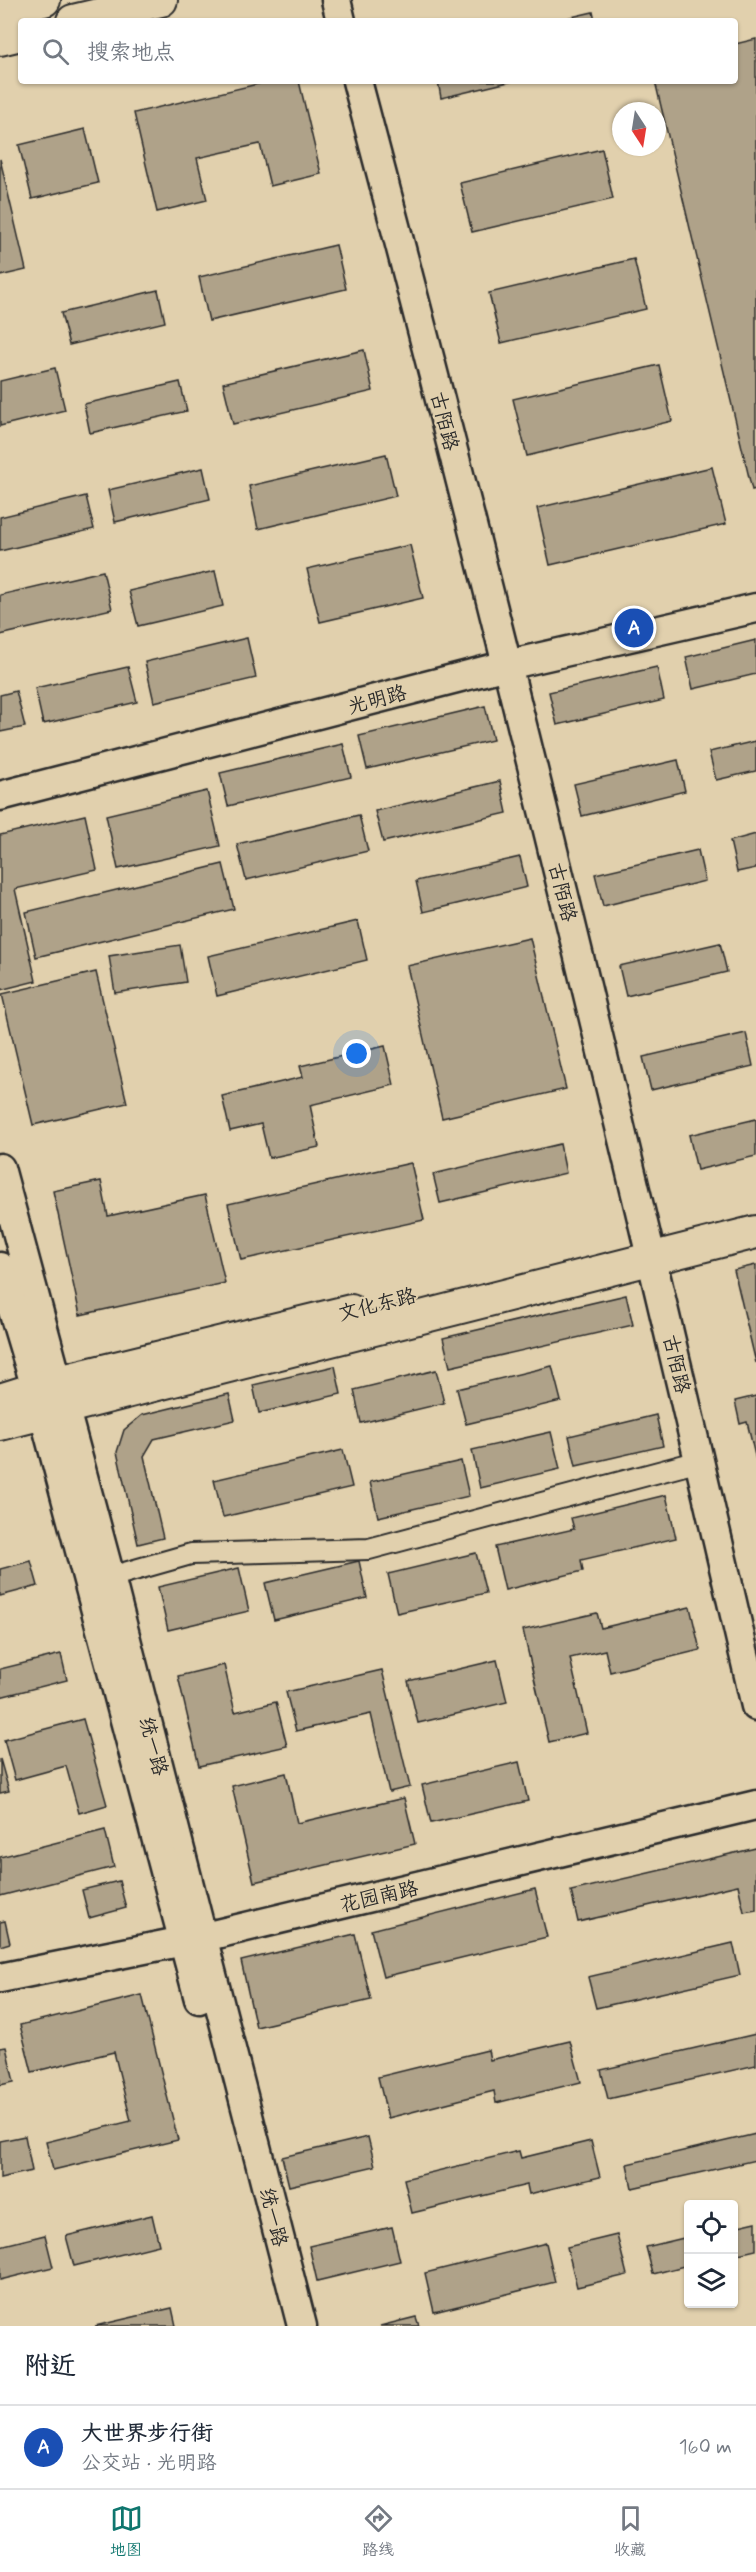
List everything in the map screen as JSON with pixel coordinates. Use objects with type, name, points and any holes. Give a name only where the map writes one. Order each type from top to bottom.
[{"type":"main road","points":[[0,10],[44,0]]},
{"type":"main road","points":[[86,18],[160,0]]},
{"type":"main road","points":[[0,39],[18,35]]},
{"type":"main road","name":"文化东路","points":[[0,1400],[50,1397],[650,1247],[756,1213]]},
{"type":"main road","points":[[650,1247],[756,1232]]},
{"type":"main road","points":[[0,1424],[50,1397]]},
{"type":"street","points":[[336,0],[340,18]]},
{"type":"street","name":"古陌路","points":[[358,84],[507,665],[650,1247],[756,1706]]},
{"type":"street","name":"光明路","points":[[0,796],[507,665],[756,608]]},
{"type":"street","name":"统一路","points":[[0,1168],[50,1397],[193,1939],[302,2326]]},
{"type":"street","name":"统一路","points":[[0,1267],[50,1397],[110,1577],[284,2326]]},
{"type":"street","points":[[110,1577],[191,1554],[369,1549],[700,1461]]},
{"type":"street","name":"花园南路","points":[[0,1978],[193,1939],[756,1805]]},
{"type":"building","points":[[593,12],[594,18],[567,18]]},
{"type":"building","points":[[756,39],[756,489],[752,490],[666,127],[666,102],[660,102],[656,84],[738,84],[738,43]]},
{"type":"building","points":[[257,84],[300,84],[321,174],[270,186],[260,144],[197,158],[207,200],[157,212],[134,113]]},
{"type":"building","points":[[439,84],[500,84],[441,98]]},
{"type":"building","points":[[85,129],[98,183],[32,199],[19,145]]},
{"type":"building","points":[[602,149],[613,199],[472,232],[460,183]]},
{"type":"building","points":[[0,159],[26,270],[0,276]]},
{"type":"building","points":[[336,245],[346,289],[209,321],[199,277]]},
{"type":"building","points":[[634,259],[646,309],[501,343],[489,293]]},
{"type":"building","points":[[158,290],[165,322],[69,345],[61,313]]},
{"type":"building","points":[[364,350],[373,391],[233,424],[223,383]]},
{"type":"building","points":[[659,365],[672,421],[527,456],[513,399]]},
{"type":"building","points":[[55,368],[65,410],[0,426],[0,381]]},
{"type":"building","points":[[180,382],[187,411],[90,433],[84,404]]},
{"type":"building","points":[[386,454],[396,496],[258,529],[249,486]]},
{"type":"building","points":[[712,467],[726,524],[550,565],[537,508]]},
{"type":"building","points":[[203,468],[210,499],[115,522],[108,490]]},
{"type":"building","points":[[86,496],[94,529],[0,551],[0,517]]},
{"type":"building","points":[[410,545],[423,598],[320,622],[307,569]]},
{"type":"building","points":[[103,571],[112,609],[0,635],[0,595]]},
{"type":"building","points":[[215,571],[223,606],[138,626],[129,591]]},
{"type":"building","points":[[247,638],[256,678],[154,702],[145,662]]},
{"type":"building","points":[[756,640],[756,674],[693,689],[686,657]]},
{"type":"building","points":[[128,667],[137,702],[43,724],[35,688]]},
{"type":"building","points":[[657,667],[664,700],[557,725],[549,692]]},
{"type":"building","points":[[16,691],[25,727],[0,732],[0,695]]},
{"type":"building","points":[[485,706],[493,740],[367,769],[359,736]]},
{"type":"building","points":[[756,741],[756,771],[716,780],[709,752]]},
{"type":"building","points":[[343,744],[351,777],[228,806],[220,773]]},
{"type":"building","points":[[678,760],[685,791],[582,816],[574,784]]},
{"type":"building","points":[[500,781],[507,813],[383,842],[375,811]]},
{"type":"building","points":[[207,791],[220,846],[118,869],[106,815]]},
{"type":"building","points":[[85,815],[97,870],[15,889],[36,981],[0,990],[0,835]]},
{"type":"building","points":[[359,815],[368,851],[246,880],[237,844]]},
{"type":"building","points":[[756,834],[756,868],[737,872],[730,841]]},
{"type":"building","points":[[698,850],[705,881],[603,906],[595,874]]},
{"type":"building","points":[[520,857],[527,887],[423,912],[416,881]]},
{"type":"building","points":[[223,864],[234,909],[36,957],[26,912]]},
{"type":"building","points":[[358,921],[367,960],[217,996],[208,956]]},
{"type":"building","points":[[530,938],[566,1089],[442,1118],[407,966]]},
{"type":"building","points":[[720,943],[727,972],[626,996],[619,966]]},
{"type":"building","points":[[180,945],[186,982],[115,993],[109,956]]},
{"type":"building","points":[[96,972],[127,1103],[33,1125],[2,994]]},
{"type":"building","points":[[746,1033],[753,1066],[651,1090],[643,1057]]},
{"type":"building","points":[[385,1046],[394,1085],[310,1105],[319,1147],[269,1158],[261,1124],[230,1131],[222,1096],[303,1077],[300,1066]]},
{"type":"building","points":[[756,1119],[756,1156],[697,1170],[689,1135]]},
{"type":"building","points":[[560,1144],[566,1173],[440,1203],[433,1174]]},
{"type":"building","points":[[411,1163],[424,1220],[241,1260],[228,1204]]},
{"type":"building","points":[[101,1181],[108,1216],[205,1195],[225,1283],[80,1315],[53,1191]]},
{"type":"building","points":[[756,1265],[756,1363],[734,1270]]},
{"type":"building","points":[[626,1295],[633,1325],[450,1367],[443,1338]]},
{"type":"building","points":[[335,1366],[341,1394],[259,1413],[253,1385]]},
{"type":"building","points":[[552,1366],[561,1401],[466,1424],[457,1389]]},
{"type":"building","points":[[436,1370],[444,1403],[361,1423],[354,1390]]},
{"type":"building","points":[[229,1394],[235,1420],[154,1439],[144,1456],[163,1538],[138,1544],[117,1452],[124,1430],[142,1415]]},
{"type":"building","points":[[756,1396],[756,1460],[747,1422],[740,1424],[735,1401]]},
{"type":"building","points":[[656,1415],[663,1446],[576,1466],[569,1436]]},
{"type":"building","points":[[551,1432],[560,1469],[480,1488],[472,1450]]},
{"type":"building","points":[[343,1450],[352,1487],[223,1517],[214,1480]]},
{"type":"building","points":[[461,1461],[469,1496],[378,1517],[370,1482]]},
{"type":"building","points":[[666,1495],[676,1538],[581,1560],[583,1571],[505,1590],[495,1547],[574,1529],[571,1518]]},
{"type":"building","points":[[476,1553],[486,1593],[397,1613],[388,1574]]},
{"type":"building","points":[[31,1561],[38,1586],[0,1596],[0,1569]]},
{"type":"building","points":[[359,1561],[367,1598],[274,1620],[265,1583]]},
{"type":"building","points":[[239,1568],[249,1611],[168,1630],[158,1587]]},
{"type":"building","points":[[690,1607],[700,1650],[610,1672],[605,1650],[570,1658],[587,1733],[549,1742],[523,1630],[597,1613],[601,1628]]},
{"type":"building","points":[[61,1654],[67,1680],[0,1697],[0,1669]]},
{"type":"building","points":[[497,1660],[507,1702],[418,1723],[408,1681]]},
{"type":"building","points":[[224,1665],[235,1712],[276,1702],[287,1746],[199,1766],[178,1676]]},
{"type":"building","points":[[382,1670],[410,1787],[389,1792],[371,1714],[296,1731],[286,1692]]},
{"type":"building","points":[[83,1719],[107,1805],[79,1813],[66,1766],[15,1780],[4,1740]]},
{"type":"building","points":[[0,1759],[9,1791],[0,1793]]},
{"type":"building","points":[[519,1762],[528,1801],[431,1823],[422,1785]]},
{"type":"building","points":[[286,1773],[297,1823],[404,1798],[415,1844],[254,1882],[232,1786]]},
{"type":"building","points":[[105,1830],[114,1867],[0,1896],[0,1857]]},
{"type":"building","points":[[756,1848],[756,1910],[744,1912],[738,1885],[578,1922],[571,1891]]},
{"type":"building","points":[[119,1881],[126,1908],[89,1918],[82,1890]]},
{"type":"building","points":[[535,1889],[547,1937],[383,1977],[371,1930]]},
{"type":"building","points":[[5,1921],[10,1943],[0,1946],[0,1922]]},
{"type":"building","points":[[355,1934],[371,2000],[256,2027],[241,1961]]},
{"type":"building","points":[[733,1943],[740,1975],[596,2008],[588,1977]]},
{"type":"building","points":[[142,1995],[178,2140],[53,2170],[46,2142],[131,2121],[114,2052],[32,2072],[20,2025]]},
{"type":"building","points":[[756,2034],[756,2065],[608,2099],[601,2070]]},
{"type":"building","points":[[570,2041],[581,2082],[496,2103],[494,2091],[388,2118],[378,2077],[488,2050],[490,2060]]},
{"type":"building","points":[[6,2047],[14,2082],[0,2085],[0,2048]]},
{"type":"building","points":[[756,2134],[756,2160],[632,2188],[627,2164]]},
{"type":"building","points":[[25,2136],[32,2171],[0,2178],[0,2141]]},
{"type":"building","points":[[368,2137],[375,2166],[289,2186],[282,2157]]},
{"type":"building","points":[[591,2141],[600,2177],[529,2194],[527,2185],[412,2213],[404,2179],[519,2151],[521,2158]]},
{"type":"building","points":[[152,2215],[159,2245],[74,2266],[66,2236]]},
{"type":"building","points":[[756,2222],[756,2250],[738,2254],[738,2226]]},
{"type":"building","points":[[392,2227],[400,2261],[317,2281],[309,2246]]},
{"type":"building","points":[[45,2235],[53,2267],[0,2280],[0,2246]]},
{"type":"building","points":[[617,2235],[627,2275],[577,2287],[567,2247]]},
{"type":"building","points":[[684,2238],[684,2266],[653,2274],[646,2247]]},
{"type":"building","points":[[546,2243],[555,2282],[434,2312],[425,2273]]},
{"type":"building","points":[[172,2308],[176,2326],[95,2326]]},
{"type":"building","points":[[416,2317],[419,2326],[380,2326]]},
{"type":"place","name":"大世界步行街","points":[[634,628]]}]
